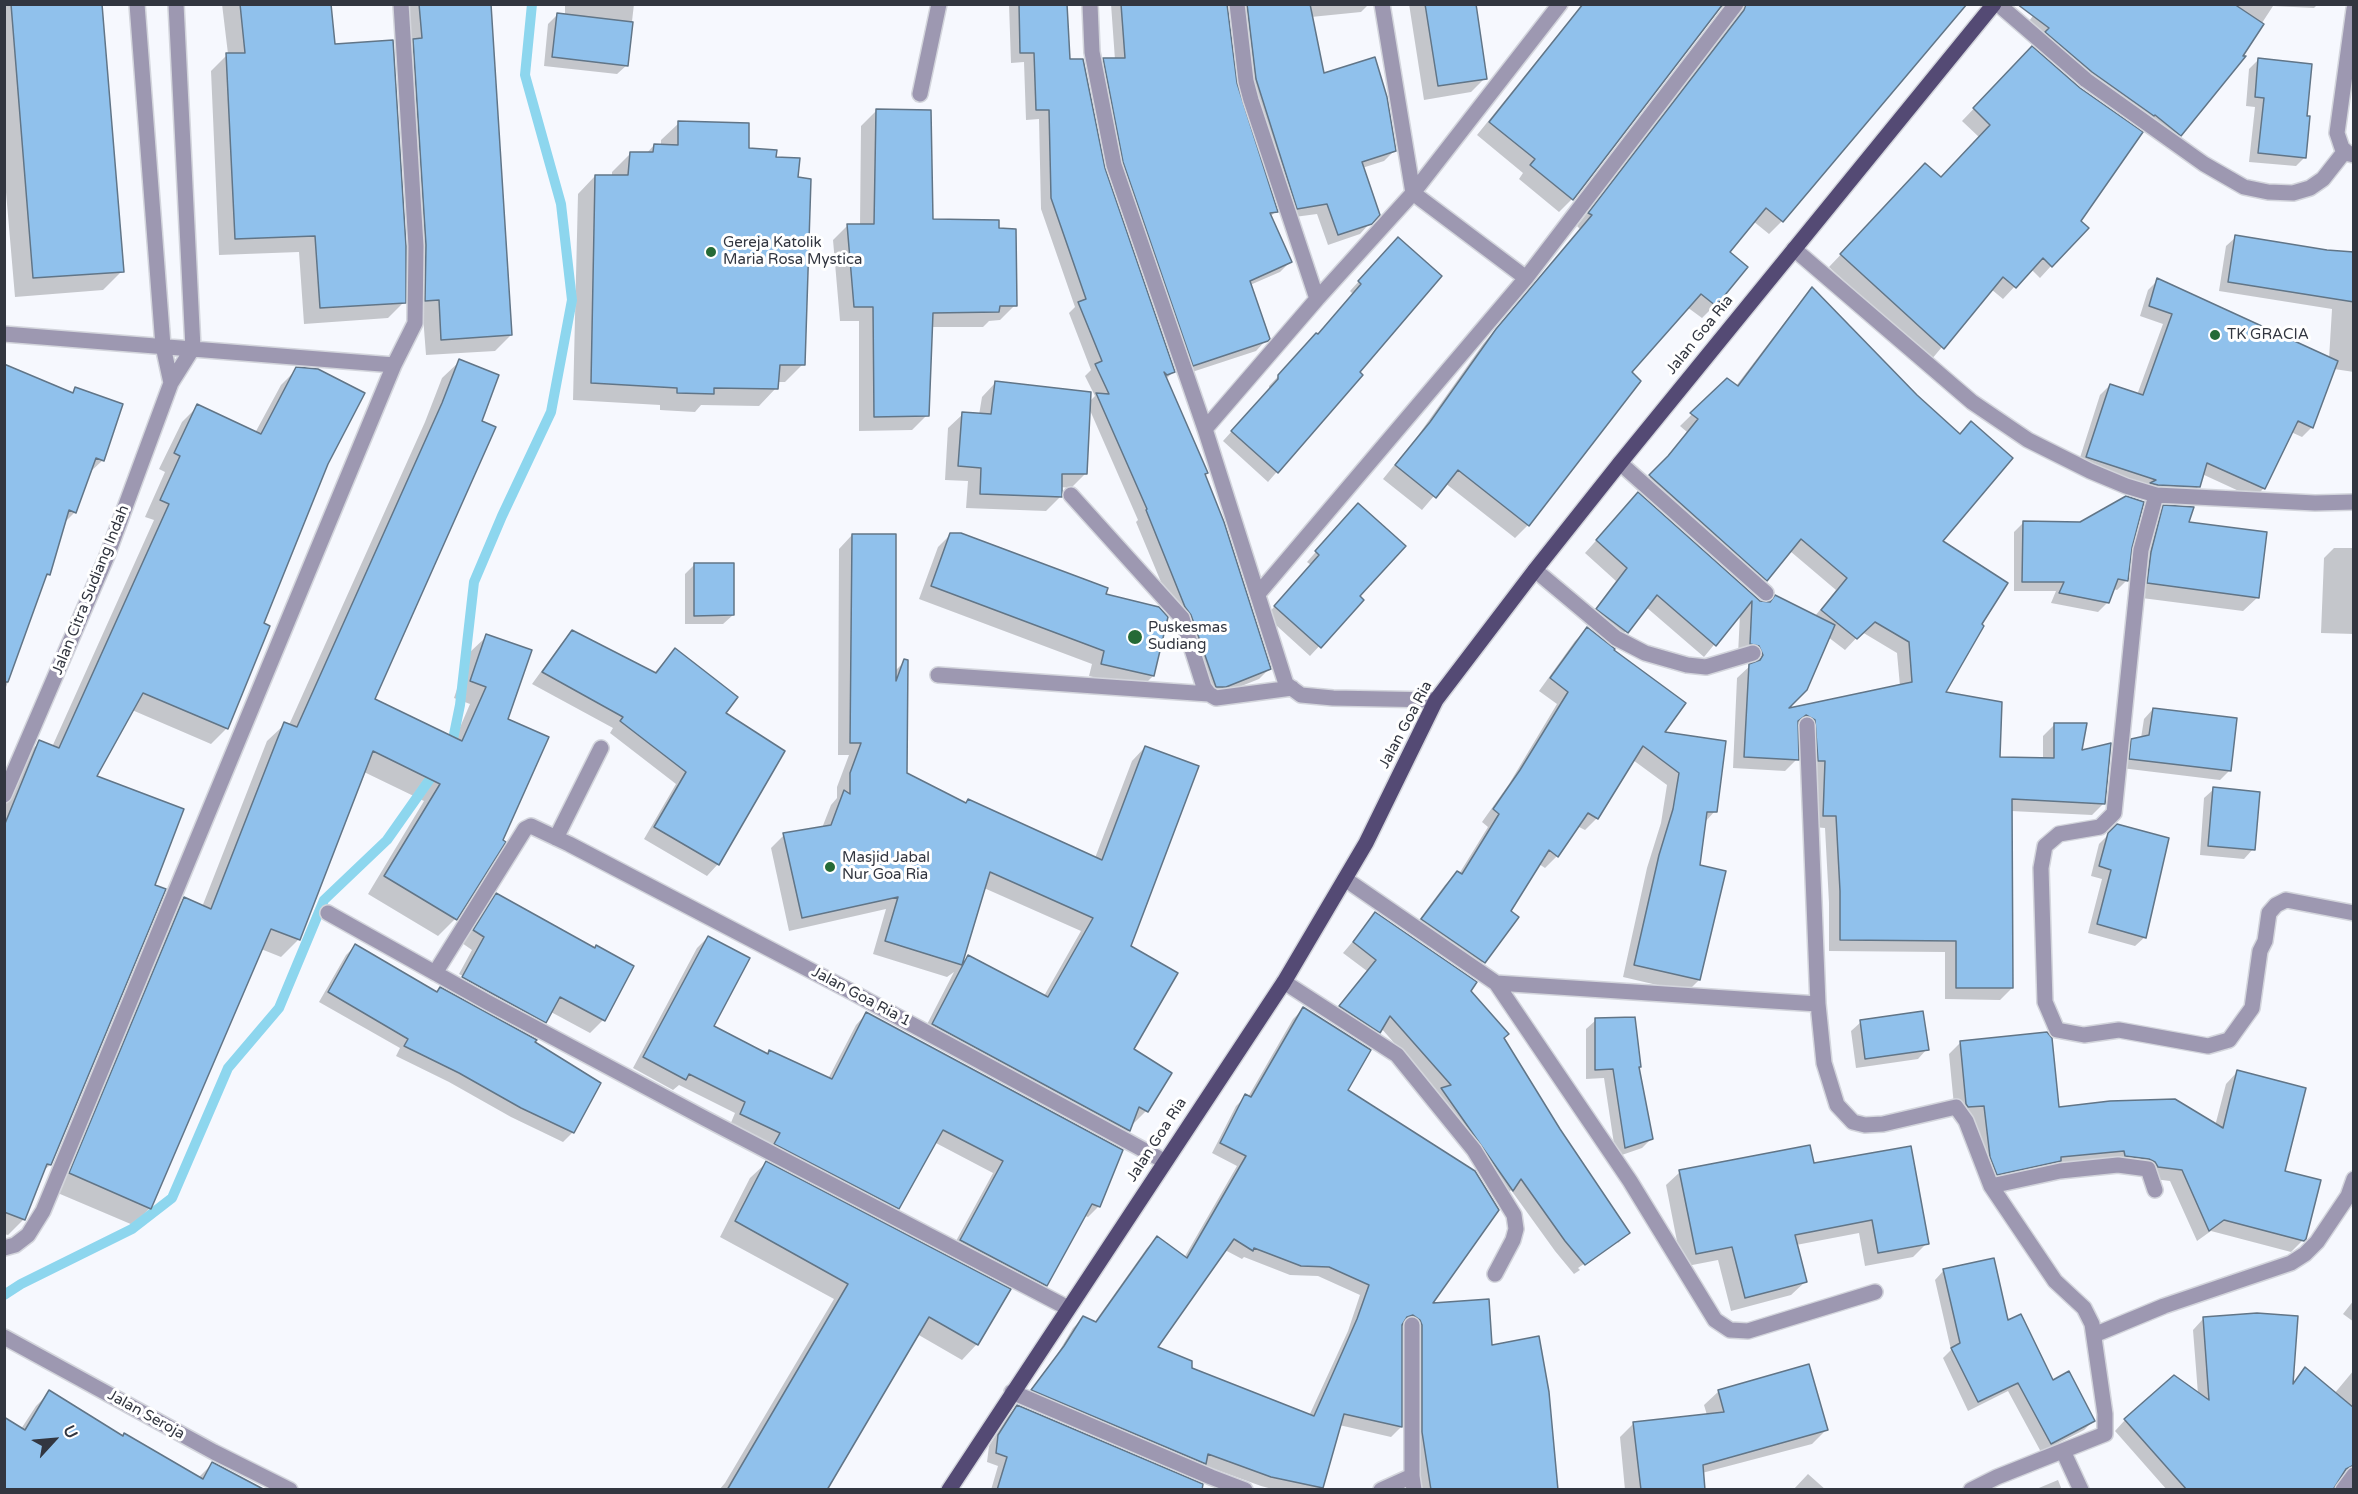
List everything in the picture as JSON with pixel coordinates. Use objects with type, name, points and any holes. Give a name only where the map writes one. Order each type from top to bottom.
[{"type":"main road","name":"Jalan Goa Ria","points":[[949,1490],[1284,982],[1366,843],[1436,700],[1620,462],[1996,4]]},
{"type":"street","points":[[137,4],[163,346],[171,383]]},
{"type":"street","points":[[176,4],[193,348]]},
{"type":"street","points":[[4,1248],[15,1245],[28,1235],[43,1211],[394,365],[415,323],[416,246],[401,4]]},
{"type":"street","points":[[920,94],[939,4]]},
{"type":"street","points":[[1090,4],[1092,52],[1109,148],[1205,429],[1287,684],[1301,694],[1333,698],[1436,700]]},
{"type":"street","points":[[1237,4],[1246,81],[1251,100],[1317,299]]},
{"type":"street","points":[[1382,4],[1413,193],[1526,278]]},
{"type":"street","points":[[1205,429],[1317,299],[1413,193],[1560,4]]},
{"type":"street","points":[[1258,594],[1526,278],[1736,4]]},
{"type":"street","points":[[1996,4],[2086,80],[2204,164],[2244,187],[2268,192],[2293,193],[2310,188],[2323,179],[2349,153],[2339,144],[2337,133],[2354,9]]},
{"type":"street","points":[[1794,249],[1972,402],[2028,440],[2090,471],[2156,495],[2315,503],[2354,502]]},
{"type":"street","points":[[4,334],[394,365]]},
{"type":"street","name":"Jalan Citra Sudiang Indah","points":[[4,795],[107,556],[171,383],[193,348]]},
{"type":"street","points":[[1620,462],[1766,593]]},
{"type":"street","points":[[1071,495],[1182,618],[1204,687],[1209,694],[1216,698],[1292,688]]},
{"type":"street","points":[[2156,495],[2141,550],[2114,813],[2100,827],[2055,835],[2045,846],[2041,868],[2045,1002],[2057,1030],[2084,1035],[2119,1030],[2208,1046],[2229,1040],[2252,1008],[2260,951],[2265,941],[2269,913],[2276,905],[2286,900],[2354,913]]},
{"type":"street","points":[[1535,570],[1616,638],[1645,653],[1687,665],[1706,667],[1753,653]]},
{"type":"street","points":[[938,675],[1209,694]]},
{"type":"street","points":[[1807,725],[1818,1004],[1824,1063],[1837,1105],[1853,1122],[1865,1125],[1883,1124],[1956,1107],[1966,1121],[1991,1186],[2055,1281],[2084,1308],[2091,1318],[2105,1414],[2105,1434],[1996,1477],[1971,1490]]},
{"type":"street","points":[[556,838],[601,747]]},
{"type":"street","name":"Jalan Goa Ria 1","points":[[435,973],[525,829],[531,826],[850,991],[1164,1161]]},
{"type":"street","points":[[1345,879],[1496,982],[1630,1181],[1715,1320],[1730,1330],[1748,1332],[1875,1292]]},
{"type":"street","points":[[328,913],[706,1119],[1068,1308]]},
{"type":"street","points":[[1284,982],[1397,1054],[1474,1150],[1514,1215],[1516,1229],[1513,1240],[1495,1274]]},
{"type":"street","points":[[1496,982],[1818,1004]]},
{"type":"street","points":[[1991,1186],[2060,1171],[2118,1165],[2148,1169],[2155,1190]]},
{"type":"street","points":[[2094,1335],[2203,1292],[2291,1263],[2317,1242],[2348,1196],[2354,1179]]},
{"type":"street","points":[[1381,1490],[1413,1483],[1412,1325]]},
{"type":"street","name":"Jalan Seroja","points":[[4,1337],[214,1452],[290,1490]]},
{"type":"street","points":[[1012,1392],[1245,1490]]},
{"type":"street","points":[[2063,1451],[2081,1490]]},
{"type":"street","points":[[2343,1490],[2354,1475]]},
{"type":"building","points":[[11,4],[102,4],[124,272],[33,278]]},
{"type":"building","points":[[240,4],[331,4],[335,44],[393,40],[406,246],[406,303],[320,308],[315,236],[235,239],[226,53],[245,53]]},
{"type":"building","points":[[419,4],[491,4],[512,335],[441,340],[439,300],[425,301],[426,245],[413,39],[422,38]]},
{"type":"building","points":[[1019,4],[1067,4],[1070,59],[1083,59],[1105,168],[1175,372],[1167,375],[1164,372],[1208,473],[1205,474],[1224,522],[1271,669],[1226,687],[1216,687],[1191,615],[1185,607],[1147,509],[1096,393],[1109,394],[1095,364],[1102,361],[1078,302],[1086,299],[1051,198],[1049,110],[1036,110],[1034,53],[1020,53]]},
{"type":"building","points":[[1121,4],[1227,4],[1237,83],[1278,212],[1270,213],[1292,262],[1250,281],[1270,339],[1193,366],[1123,162],[1103,58],[1125,58]]},
{"type":"building","points":[[1247,4],[1310,4],[1324,73],[1375,57],[1387,97],[1396,151],[1362,162],[1380,215],[1372,224],[1338,235],[1327,204],[1297,209],[1256,79]]},
{"type":"building","points":[[1425,4],[1476,4],[1487,79],[1438,86]]},
{"type":"building","points":[[1583,4],[1723,4],[1573,200],[1530,165],[1535,159],[1489,122]]},
{"type":"building","points":[[1746,4],[1967,4],[1783,222],[1766,208],[1730,252],[1748,267],[1716,306],[1701,294],[1632,372],[1641,381],[1529,526],[1458,470],[1436,498],[1395,465],[1430,422],[1496,329],[1592,215],[1588,213],[1744,10]]},
{"type":"building","points":[[2017,4],[2234,4],[2264,24],[2243,56],[2246,56],[2181,136],[2155,115],[2092,72],[2045,32],[2049,28]]},
{"type":"building","points":[[557,13],[633,22],[628,66],[552,57]]},
{"type":"building","points":[[2032,46],[2080,88],[2143,132],[2081,221],[2089,228],[2052,267],[2043,258],[2016,288],[2003,277],[1944,349],[1840,254],[1925,163],[1941,177],[1990,125],[1973,108]]},
{"type":"building","points":[[2258,58],[2312,64],[2306,158],[2258,153],[2264,98],[2255,97]]},
{"type":"building","points":[[876,109],[931,110],[933,219],[999,220],[999,228],[1016,229],[1017,306],[1000,306],[999,312],[933,313],[929,416],[874,417],[873,307],[854,307],[847,224],[874,224]]},
{"type":"building","points":[[678,121],[749,123],[749,148],[777,150],[776,157],[800,158],[798,177],[811,179],[805,365],[780,365],[778,389],[714,388],[714,394],[677,393],[677,388],[591,383],[595,175],[628,175],[630,152],[653,152],[654,144],[678,145]]},
{"type":"building","points":[[2235,235],[2327,250],[2354,252],[2354,302],[2228,282]]},
{"type":"building","points":[[1398,237],[1442,276],[1360,372],[1363,375],[1278,473],[1231,431],[1278,379],[1278,375],[1316,333],[1318,334],[1361,284],[1358,281]]},
{"type":"building","points":[[2157,278],[2338,361],[2313,428],[2298,421],[2265,489],[2207,463],[2200,487],[2158,485],[2150,483],[2156,480],[2086,457],[2110,384],[2143,395],[2172,314],[2149,306]]},
{"type":"building","points":[[1812,287],[1917,395],[1960,434],[1971,421],[2013,458],[1943,541],[2008,583],[1982,624],[1984,626],[1946,692],[2002,702],[2000,757],[2054,758],[2054,723],[2087,723],[2082,750],[2111,743],[2105,804],[2012,799],[2013,988],[1956,988],[1956,941],[1840,940],[1836,816],[1823,816],[1825,761],[1818,761],[1815,720],[1806,715],[1798,721],[1799,760],[1744,757],[1749,664],[1760,660],[1763,655],[1759,646],[1750,644],[1752,601],[1716,646],[1657,595],[1628,633],[1596,609],[1627,568],[1596,540],[1638,492],[1760,601],[1770,602],[1775,595],[1835,625],[1807,690],[1789,708],[1912,682],[1909,642],[1875,622],[1857,639],[1821,610],[1847,578],[1801,539],[1767,581],[1649,475],[1698,419],[1690,413],[1727,378],[1738,386]]},
{"type":"building","points":[[459,359],[499,375],[482,421],[496,427],[375,699],[462,741],[486,687],[470,681],[486,634],[532,650],[508,719],[549,737],[503,840],[506,842],[457,920],[384,876],[440,784],[373,751],[300,940],[271,929],[151,1209],[69,1173],[184,897],[211,909],[284,722],[297,727],[442,403]]},
{"type":"building","points":[[4,364],[73,393],[75,387],[123,404],[104,461],[96,458],[76,513],[69,510],[50,575],[47,574],[8,682],[4,682]]},
{"type":"building","points":[[296,367],[318,369],[365,393],[328,464],[264,623],[270,626],[228,729],[143,693],[97,776],[184,809],[155,885],[166,889],[51,1165],[47,1164],[25,1220],[4,1212],[4,826],[39,740],[59,748],[169,504],[160,500],[180,456],[174,453],[197,404],[261,434]]},
{"type":"building","points":[[995,381],[1091,392],[1087,474],[1062,474],[1062,497],[980,494],[981,468],[958,466],[962,412],[991,414]]},
{"type":"building","points":[[2126,496],[2144,502],[2132,548],[2128,581],[2118,579],[2109,603],[2059,593],[2064,582],[2022,582],[2023,521],[2080,522]]},
{"type":"building","points":[[1358,503],[1406,546],[1360,596],[1364,600],[1321,648],[1274,606],[1319,555],[1315,551]]},
{"type":"building","points":[[2163,505],[2194,507],[2189,522],[2267,532],[2259,598],[2147,583],[2151,552]]},
{"type":"building","points":[[950,533],[961,533],[1108,588],[1106,594],[1159,607],[1168,617],[1154,676],[1101,664],[1104,651],[931,586]]},
{"type":"building","points":[[852,534],[896,534],[896,681],[904,659],[908,660],[907,773],[966,803],[968,799],[1102,860],[1145,746],[1199,766],[1131,946],[1178,973],[1134,1049],[1172,1073],[1148,1112],[1139,1107],[1130,1131],[932,1024],[968,955],[1048,997],[1093,918],[990,872],[962,965],[885,941],[898,897],[802,918],[783,833],[831,825],[844,790],[850,794],[850,773],[861,743],[850,743]]},
{"type":"building","points":[[694,563],[734,563],[734,615],[694,616]]},
{"type":"building","points":[[1587,627],[1614,650],[1686,703],[1665,732],[1726,741],[1717,812],[1707,812],[1700,865],[1726,871],[1700,980],[1634,965],[1659,855],[1673,809],[1679,773],[1643,746],[1598,819],[1588,813],[1558,857],[1549,850],[1511,911],[1519,917],[1485,963],[1421,919],[1457,871],[1462,874],[1499,814],[1493,809],[1568,692],[1550,678]]},
{"type":"building","points":[[572,630],[656,673],[675,648],[738,697],[726,713],[785,751],[719,865],[654,827],[686,772],[620,721],[623,717],[542,672]]},
{"type":"building","points":[[2153,708],[2237,718],[2231,771],[2129,759],[2131,739],[2149,735]]},
{"type":"building","points":[[2213,787],[2260,792],[2255,850],[2208,846]]},
{"type":"building","points":[[2117,824],[2169,838],[2146,938],[2097,924],[2111,870],[2099,866],[2108,833]]},
{"type":"building","points":[[496,893],[595,948],[596,945],[634,966],[605,1021],[560,997],[546,1023],[462,977],[484,937],[473,930]]},
{"type":"building","points":[[1375,912],[1477,982],[1471,991],[1509,1034],[1504,1038],[1560,1129],[1630,1233],[1585,1265],[1521,1179],[1513,1191],[1441,1088],[1451,1085],[1390,1016],[1380,1033],[1339,1006],[1376,960],[1353,942]]},
{"type":"building","points":[[708,936],[750,958],[714,1026],[768,1054],[769,1050],[832,1079],[866,1012],[1123,1150],[1100,1207],[1092,1204],[1047,1286],[960,1240],[1003,1161],[943,1130],[899,1209],[774,1144],[780,1133],[740,1114],[745,1102],[689,1074],[686,1080],[643,1057]]},
{"type":"building","points":[[355,944],[437,992],[440,987],[537,1040],[535,1042],[601,1083],[574,1133],[521,1108],[459,1073],[404,1046],[408,1039],[328,992]]},
{"type":"building","points":[[1303,1007],[1371,1050],[1348,1090],[1475,1171],[1499,1210],[1433,1303],[1489,1299],[1492,1345],[1539,1336],[1549,1392],[1558,1490],[1431,1490],[1422,1432],[1422,1325],[1420,1320],[1413,1315],[1407,1317],[1402,1325],[1402,1427],[1344,1414],[1323,1488],[1271,1477],[1208,1454],[1206,1464],[1031,1390],[1083,1316],[1096,1322],[1157,1236],[1187,1258],[1246,1156],[1220,1143],[1245,1094],[1251,1097]],"holes":[[[1234,1239],[1253,1251],[1254,1248],[1301,1266],[1329,1267],[1369,1285],[1357,1319],[1314,1416],[1192,1368],[1192,1361],[1158,1347]]]},
{"type":"building","points":[[1923,1011],[1929,1050],[1865,1059],[1860,1020]]},
{"type":"building","points":[[1635,1017],[1641,1067],[1639,1067],[1653,1139],[1625,1148],[1613,1069],[1595,1070],[1595,1018]]},
{"type":"building","points":[[2047,1032],[2052,1038],[2059,1107],[2110,1101],[2175,1099],[2223,1128],[2237,1070],[2306,1088],[2285,1171],[2321,1180],[2306,1239],[2304,1241],[2224,1220],[2209,1231],[2182,1170],[2158,1167],[2149,1159],[2125,1156],[2124,1151],[2061,1157],[2061,1161],[1997,1175],[1990,1157],[1984,1106],[1968,1107],[1966,1104],[1960,1041]]},
{"type":"building","points":[[1810,1145],[1814,1163],[1911,1146],[1929,1244],[1878,1253],[1872,1220],[1795,1235],[1807,1282],[1745,1298],[1732,1247],[1696,1254],[1679,1170]]},
{"type":"building","points":[[766,1161],[1011,1289],[978,1345],[929,1317],[827,1490],[727,1490],[848,1284],[735,1221]]},
{"type":"building","points":[[1994,1258],[2008,1320],[2021,1314],[2053,1380],[2069,1371],[2095,1421],[2051,1444],[2018,1383],[1978,1402],[1951,1348],[1960,1343],[1943,1269]]},
{"type":"building","points":[[2257,1313],[2298,1316],[2293,1384],[2305,1367],[2354,1408],[2354,1465],[2346,1469],[2333,1490],[2187,1490],[2124,1419],[2174,1375],[2209,1400],[2203,1317]]},
{"type":"building","points":[[1809,1364],[1828,1430],[1703,1465],[1705,1490],[1641,1490],[1633,1422],[1724,1412],[1718,1390]]},
{"type":"building","points":[[49,1390],[123,1436],[124,1433],[203,1479],[212,1462],[265,1490],[4,1490],[4,1417],[25,1430]]},
{"type":"building","points":[[1017,1405],[1203,1484],[1202,1490],[997,1490],[1007,1457],[996,1453],[998,1435]]},
{"type":"waterway","points":[[451,749],[460,705],[474,582],[551,412],[572,300],[561,204],[525,75],[532,4]]},
{"type":"waterway","points":[[4,1295],[21,1284],[132,1229],[172,1198],[228,1068],[279,1008],[324,900],[387,840],[437,769]]},
{"type":"place","name":"Gereja Katolik Maria Rosa Mystica","points":[[711,252]]},
{"type":"place","name":"TK GRACIA","points":[[2215,335]]},
{"type":"place","name":"Puskesmas Sudiang","points":[[1135,637]]},
{"type":"place","name":"Masjid Jabal Nur Goa Ria","points":[[830,867]]}]
